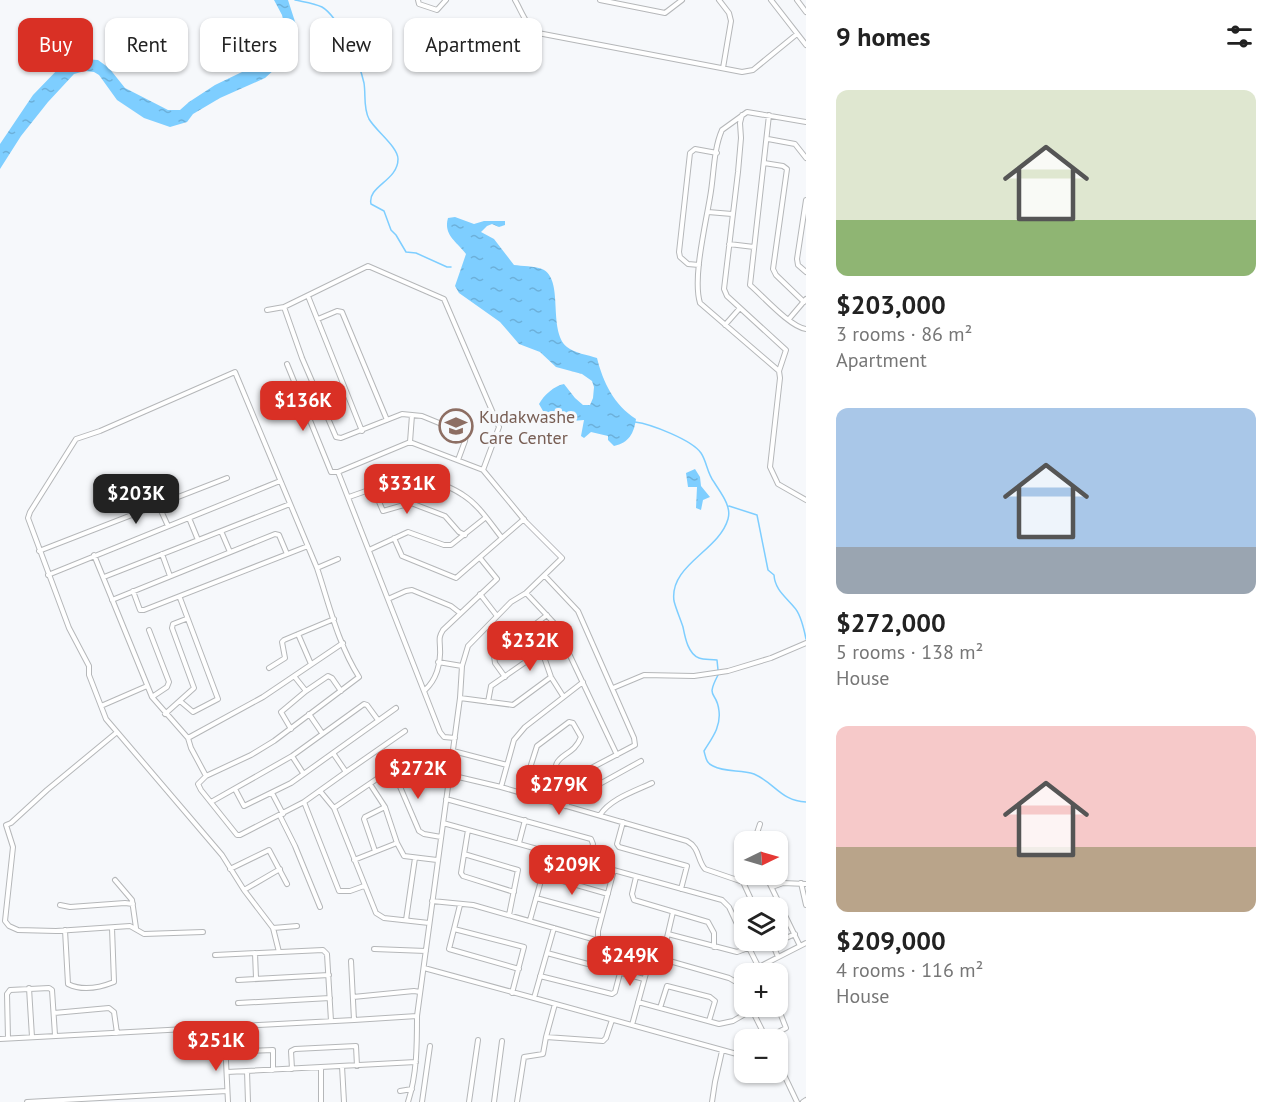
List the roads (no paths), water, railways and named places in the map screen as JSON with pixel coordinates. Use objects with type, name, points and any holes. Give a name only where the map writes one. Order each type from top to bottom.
[{"type":"street","points":[[418,0],[419,4],[437,10],[446,0]]},
{"type":"street","points":[[515,0],[531,29],[538,33],[742,72],[753,70],[797,34]]},
{"type":"street","points":[[600,0],[665,13],[681,0]]},
{"type":"street","points":[[719,0],[729,13],[731,21],[723,68]]},
{"type":"street","points":[[771,0],[806,45]]},
{"type":"street","points":[[797,0],[806,12]]},
{"type":"street","points":[[779,371],[700,303],[699,265],[717,153],[723,130],[747,112],[806,122]]},
{"type":"street","points":[[742,115],[724,289],[740,308],[786,350],[779,371],[770,467],[778,484],[806,500]]},
{"type":"street","points":[[769,116],[750,285],[800,328],[806,329]]},
{"type":"street","points":[[768,138],[795,144],[806,158]]},
{"type":"street","points":[[699,265],[687,264],[679,252],[690,153],[695,149],[717,153]]},
{"type":"street","points":[[764,163],[783,166],[787,170],[773,269],[776,275],[805,300],[789,319]]},
{"type":"street","points":[[806,200],[797,259],[798,265],[806,272]]},
{"type":"street","points":[[708,212],[732,214]]},
{"type":"street","points":[[729,244],[754,248]]},
{"type":"street","points":[[267,310],[284,307],[370,266],[444,300],[499,426],[483,470]]},
{"type":"street","points":[[308,296],[362,431]]},
{"type":"street","points":[[284,307],[302,358],[336,437],[339,439],[362,431],[402,414],[422,416],[466,434],[458,459]]},
{"type":"street","points":[[725,325],[740,308]]},
{"type":"street","points":[[318,319],[337,311],[342,312],[387,420]]},
{"type":"street","points":[[287,364],[331,472],[338,472],[410,442],[458,459],[483,470],[524,519],[562,558],[526,593],[513,600],[468,646],[462,666],[455,738],[417,1016],[416,1062],[408,1102]]},
{"type":"street","points":[[279,952],[273,928],[244,890],[222,855],[106,719],[89,675],[89,666],[69,628],[29,522],[30,512],[76,440],[235,372],[317,567],[334,620],[359,677],[291,729],[251,755],[206,776],[198,784],[239,835],[304,802],[405,731]]},
{"type":"street","points":[[410,442],[412,415]]},
{"type":"street","points":[[338,472],[440,732],[444,737],[455,738]]},
{"type":"street","points":[[349,496],[414,474],[461,493],[472,502],[502,538]]},
{"type":"street","points":[[39,551],[227,478]]},
{"type":"street","points":[[48,575],[280,481]]},
{"type":"street","points":[[373,488],[383,511],[411,503],[445,516],[459,532],[465,534]]},
{"type":"street","points":[[158,504],[168,526]]},
{"type":"street","points":[[104,578],[290,504]]},
{"type":"street","points":[[189,518],[198,540]]},
{"type":"street","points":[[369,549],[408,532],[447,546],[454,544],[485,518]]},
{"type":"street","points":[[394,538],[402,556],[456,578],[524,519]]},
{"type":"street","points":[[221,531],[230,552]]},
{"type":"street","points":[[112,600],[275,534],[279,535],[287,554]]},
{"type":"street","points":[[133,591],[140,610],[144,610],[180,598],[308,546]]},
{"type":"street","points":[[162,554],[170,577]]},
{"type":"street","points":[[94,555],[152,697],[188,738],[206,776]]},
{"type":"street","points":[[425,690],[435,680],[440,650],[439,638],[443,630],[497,579],[480,558]]},
{"type":"street","points":[[317,567],[338,559]]},
{"type":"street","points":[[545,576],[578,611],[613,688],[635,745],[559,785],[549,792],[545,800]]},
{"type":"street","points":[[388,599],[412,590],[453,606],[460,613]]},
{"type":"street","points":[[526,593],[555,624],[617,755]]},
{"type":"street","points":[[480,594],[497,616]]},
{"type":"street","points":[[180,598],[218,699],[193,712],[180,701]]},
{"type":"street","points":[[505,677],[495,663],[494,656],[547,615]]},
{"type":"street","points":[[165,714],[194,688],[172,628],[173,624],[186,619]]},
{"type":"street","points":[[270,668],[285,658],[282,641],[334,620]]},
{"type":"street","points":[[149,630],[169,682],[167,687],[152,697]]},
{"type":"street","points":[[298,634],[311,664]]},
{"type":"street","points":[[188,738],[263,697],[343,643]]},
{"type":"street","points":[[613,688],[644,675],[707,675],[728,671],[771,658],[805,643]]},
{"type":"street","points":[[488,702],[490,688],[537,654],[544,657],[551,677],[563,696]]},
{"type":"street","points":[[438,662],[462,666]]},
{"type":"street","points":[[294,676],[306,691]]},
{"type":"street","points":[[291,729],[281,712],[306,691],[328,676],[341,691]]},
{"type":"street","points":[[460,698],[516,704],[551,677]]},
{"type":"street","points":[[501,788],[513,741],[522,729],[583,682]]},
{"type":"street","points":[[101,706],[147,686]]},
{"type":"street","points":[[211,802],[292,756],[364,704],[368,705],[378,720]]},
{"type":"street","points":[[235,789],[244,806],[272,793],[396,708]]},
{"type":"street","points":[[309,714],[322,733]]},
{"type":"street","points":[[522,793],[535,750],[569,722],[573,723],[581,737],[578,746],[558,759],[555,764],[555,774],[559,785]]},
{"type":"street","points":[[116,733],[6,825],[13,847],[5,921],[9,926],[18,930],[130,927],[144,934],[203,932]]},
{"type":"street","points":[[453,751],[507,765]]},
{"type":"street","points":[[333,753],[346,772]]},
{"type":"street","points":[[334,808],[415,753]]},
{"type":"street","points":[[292,756],[303,773]]},
{"type":"street","points":[[565,807],[569,801],[641,761]]},
{"type":"street","points":[[392,768],[419,831],[441,837]]},
{"type":"street","points":[[450,775],[600,815],[691,843],[705,869],[743,882],[750,897]]},
{"type":"street","points":[[600,815],[604,808],[652,783]]},
{"type":"street","points":[[370,784],[384,807],[402,854],[437,860]]},
{"type":"street","points":[[320,791],[334,808],[377,915],[429,923]]},
{"type":"street","points":[[272,793],[320,908]]},
{"type":"street","points":[[446,799],[591,839],[593,844],[588,863]]},
{"type":"street","points":[[304,802],[339,891],[350,891],[364,886]]},
{"type":"street","points":[[375,851],[364,819],[384,807]]},
{"type":"street","points":[[519,843],[525,820]]},
{"type":"street","points":[[623,822],[617,844],[619,847],[687,866],[681,889]]},
{"type":"street","points":[[443,824],[519,843],[726,902],[734,919]]},
{"type":"street","points":[[758,831],[760,824]]},
{"type":"street","points":[[468,830],[461,873],[465,878],[514,892]]},
{"type":"street","points":[[354,860],[397,843]]},
{"type":"street","points":[[230,869],[266,850],[271,852],[287,884]]},
{"type":"street","points":[[530,920],[549,852]]},
{"type":"street","points":[[465,854],[519,870],[509,915]]},
{"type":"street","points":[[406,920],[415,858]]},
{"type":"street","points":[[244,890],[280,869]]},
{"type":"street","points":[[598,941],[598,931],[614,870]]},
{"type":"street","points":[[542,875],[608,894]]},
{"type":"street","points":[[636,877],[632,894],[634,900],[708,922],[714,933],[714,947]]},
{"type":"street","points":[[116,880],[132,898],[136,929]]},
{"type":"street","points":[[800,946],[771,887],[783,883],[804,884],[806,904]]},
{"type":"street","points":[[536,898],[602,916]]},
{"type":"street","points":[[432,901],[473,905],[530,920],[732,979],[734,982]]},
{"type":"street","points":[[60,905],[70,907],[133,904]]},
{"type":"street","points":[[460,904],[449,947],[450,951],[519,969]]},
{"type":"street","points":[[662,958],[673,912]]},
{"type":"street","points":[[273,928],[297,926]]},
{"type":"street","points":[[65,930],[68,984],[76,987],[92,987],[114,982],[112,928]]},
{"type":"street","points":[[454,928],[521,945],[524,950],[512,993]]},
{"type":"street","points":[[534,998],[554,928]]},
{"type":"street","points":[[788,936],[795,933]]},
{"type":"street","points":[[668,934],[714,947],[740,951]]},
{"type":"street","points":[[767,963],[806,943]]},
{"type":"street","points":[[374,949],[426,951]]},
{"type":"street","points":[[215,955],[323,950],[327,954],[331,1021]]},
{"type":"street","points":[[776,951],[778,957]]},
{"type":"street","points":[[255,953],[256,978]]},
{"type":"street","points":[[547,953],[644,979]]},
{"type":"street","points":[[632,1025],[651,955]]},
{"type":"street","points":[[351,961],[354,1020]]},
{"type":"street","points":[[424,968],[734,1054]]},
{"type":"street","points":[[540,976],[612,994],[615,992],[620,973]]},
{"type":"street","points":[[238,980],[329,975]]},
{"type":"street","points":[[660,1008],[667,986],[691,992],[714,999],[709,1022]]},
{"type":"street","points":[[29,988],[32,1037]]},
{"type":"street","points":[[8,1038],[7,994],[10,990],[29,988],[52,990],[55,1035]]},
{"type":"street","points":[[353,996],[420,992]]},
{"type":"street","points":[[238,1003],[330,998]]},
{"type":"street","points":[[638,1002],[709,1022],[726,1023],[736,1017]]},
{"type":"street","points":[[517,1102],[524,1057],[543,1054],[555,1004]]},
{"type":"street","points":[[54,1013],[109,1008],[114,1012],[117,1033]]},
{"type":"street","points":[[0,1040],[55,1035],[417,1016]]},
{"type":"street","points":[[546,1037],[603,1041],[612,1020]]},
{"type":"street","points":[[469,1102],[477,1040]]},
{"type":"street","points":[[225,1041],[228,1102]]},
{"type":"street","points":[[494,1102],[502,1041]]},
{"type":"street","points":[[292,1069],[291,1051],[295,1049],[356,1046],[357,1066]]},
{"type":"street","points":[[422,1102],[430,1046]]},
{"type":"street","points":[[226,1052],[273,1050],[273,1070]]},
{"type":"street","points":[[712,1102],[723,1051]]},
{"type":"street","points":[[227,1072],[416,1062]]},
{"type":"street","points":[[321,1066],[321,1102]]},
{"type":"street","points":[[342,1066],[344,1102]]},
{"type":"street","points":[[247,1071],[248,1102]]},
{"type":"street","points":[[788,1083],[797,1102]]},
{"type":"street","points":[[400,1091],[412,1089]]},
{"type":"street","points":[[27,1102],[227,1091]]},
{"type":"water","points":[[274,0],[288,0],[294,18],[283,18]]},
{"type":"water","points":[[93,60],[105,65],[105,72],[112,72],[125,88],[168,110],[180,110],[215,85],[242,72],[272,72],[265,78],[220,98],[193,114],[187,122],[170,127],[144,118],[117,100],[99,75],[93,72]]},
{"type":"water","points":[[55,72],[81,72],[74,74],[48,102],[21,136],[0,169],[0,144],[33,95]]},
{"type":"water","points":[[455,217],[474,224],[484,221],[505,221],[505,225],[499,227],[492,224],[481,232],[494,239],[514,265],[539,268],[549,275],[553,283],[556,317],[561,339],[570,349],[597,358],[610,392],[621,407],[636,419],[634,429],[627,440],[614,446],[608,440],[608,436],[591,432],[584,438],[581,436],[584,420],[561,422],[543,411],[539,404],[544,397],[553,389],[564,384],[583,405],[590,405],[594,387],[592,381],[582,374],[556,367],[540,352],[519,344],[500,322],[459,293],[455,286],[466,254],[447,229],[448,218]]},
{"type":"water","points":[[695,469],[700,477],[701,486],[710,497],[703,500],[701,510],[696,508],[697,487],[688,487],[686,473]]},
{"type":"waterway","points":[[295,0],[322,7],[329,12],[342,30],[362,75],[369,119],[397,154],[397,167],[374,192],[371,204],[384,211],[391,230],[406,252],[416,253],[451,267]]},
{"type":"waterway","points":[[635,422],[671,433],[696,448],[703,456],[710,475],[727,504],[729,514],[723,530],[679,578],[674,601],[692,653],[699,658],[717,660],[718,670]]},
{"type":"waterway","points":[[729,506],[757,515],[768,570],[774,575],[779,589],[799,614],[806,639]]},
{"type":"waterway","points":[[718,675],[712,692],[718,704],[719,722],[704,751],[708,762],[723,770],[754,774],[784,795],[806,802]]},
{"type":"place","name":"Kudakwashe Care Center","points":[[456,426]]}]
